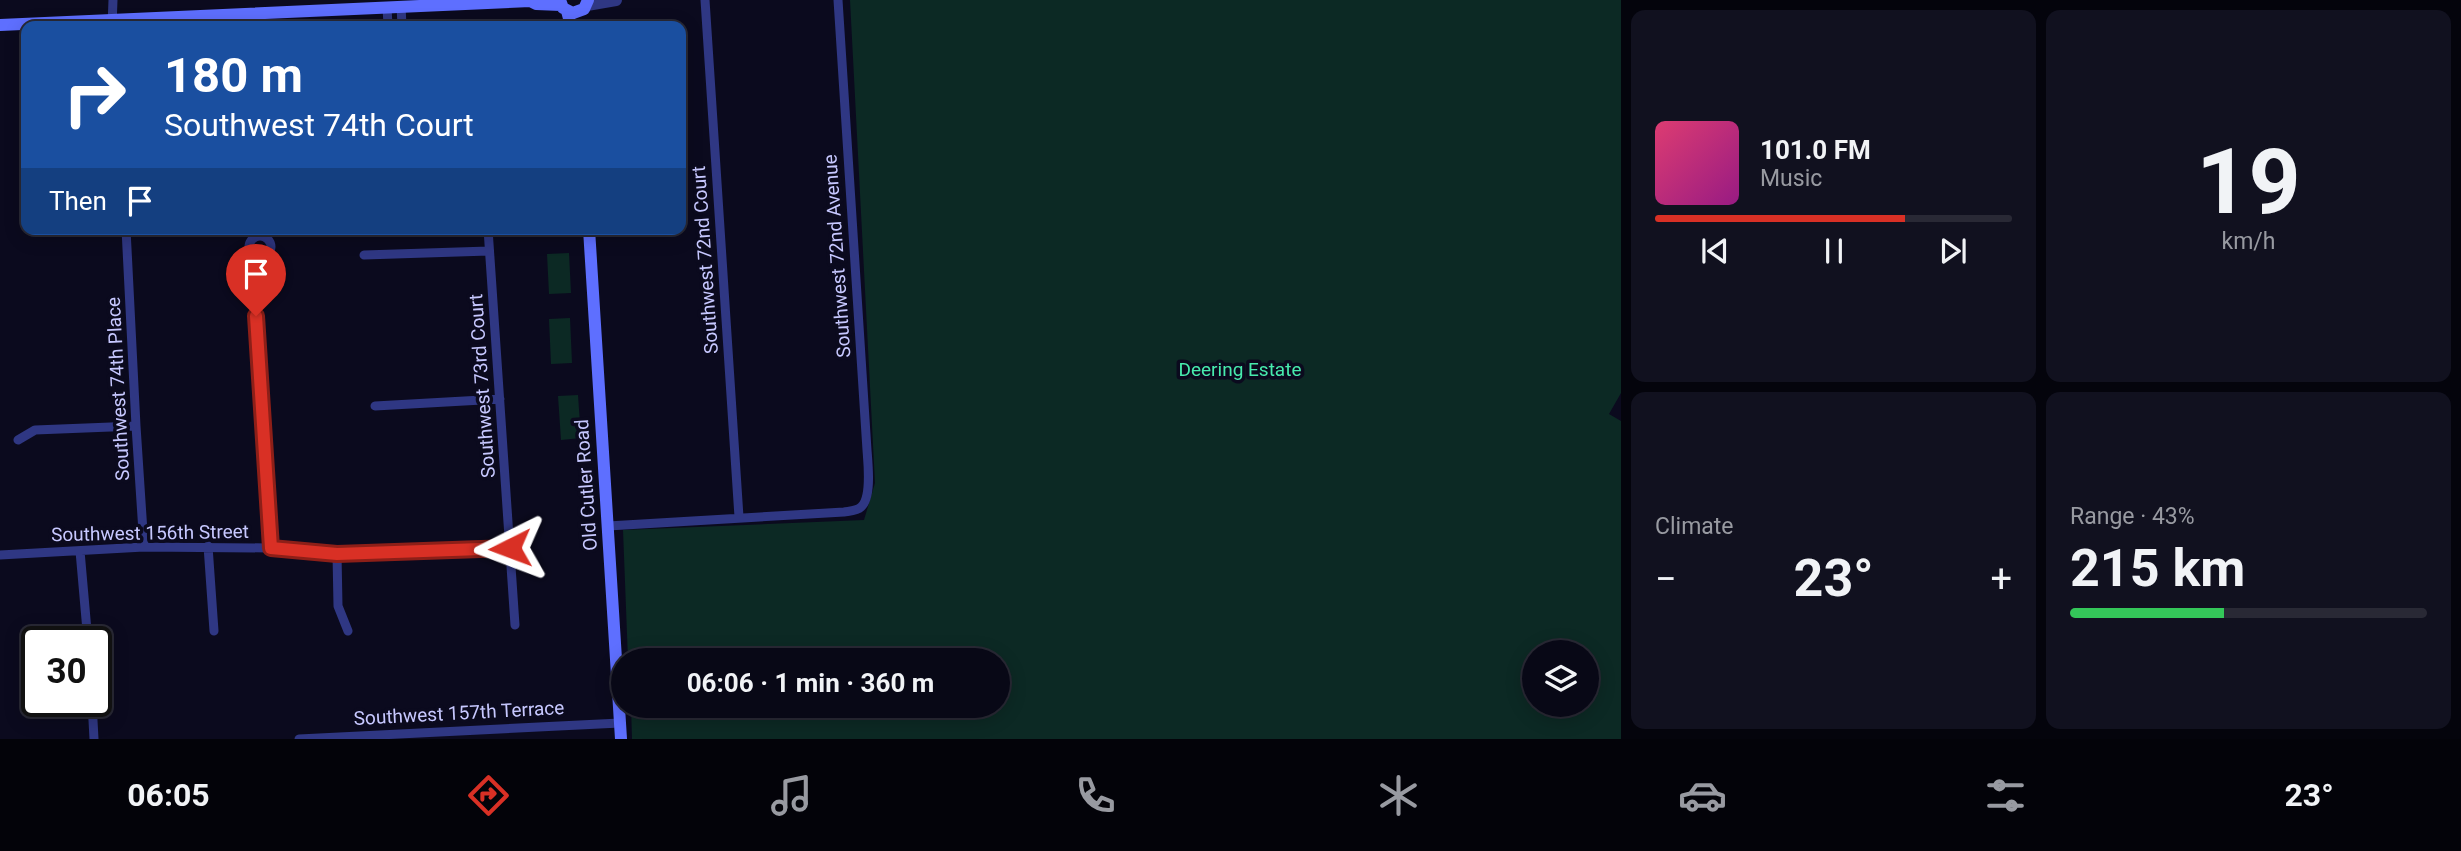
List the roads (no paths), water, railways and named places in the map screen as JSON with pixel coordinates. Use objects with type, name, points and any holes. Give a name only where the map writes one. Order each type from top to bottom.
[{"type":"main road","points":[[200,21],[244,20],[309,6],[387,7],[531,1],[536,4],[574,6]]},
{"type":"main road","points":[[0,25],[21,25]]},
{"type":"main road","name":"Old Cutler Road","points":[[589,235],[621,739]]},
{"type":"street","points":[[113,0],[113,21]]},
{"type":"street","points":[[574,6],[616,0]]},
{"type":"street","name":"Southwest 72nd Court","points":[[705,0],[739,517]]},
{"type":"street","name":"Southwest 72nd Avenue","points":[[739,517],[844,512],[861,508],[868,488],[838,0]]},
{"type":"street","points":[[401,6],[402,21]]},
{"type":"street","points":[[387,7],[388,21]]},
{"type":"street","name":"Southwest 74th Place","points":[[126,235],[144,547]]},
{"type":"street","name":"Southwest 73rd Court","points":[[488,235],[515,625]]},
{"type":"street","points":[[364,256],[489,251]]},
{"type":"street","points":[[256,316],[271,548]]},
{"type":"street","points":[[375,406],[500,399]]},
{"type":"street","points":[[18,440],[35,430],[136,426]]},
{"type":"street","points":[[608,526],[739,517]]},
{"type":"street","points":[[208,546],[214,631]]},
{"type":"street","name":"Southwest 156th Street","points":[[0,555],[208,546],[337,554],[510,548]]},
{"type":"street","points":[[80,551],[87,626]]},
{"type":"street","points":[[337,554],[338,606],[348,631]]},
{"type":"street","points":[[93,717],[94,739]]},
{"type":"street","name":"Southwest 157th Terrace","points":[[299,739],[620,723]]},
{"type":"park label","name":"Deering Estate","points":[[1240,369]]}]
